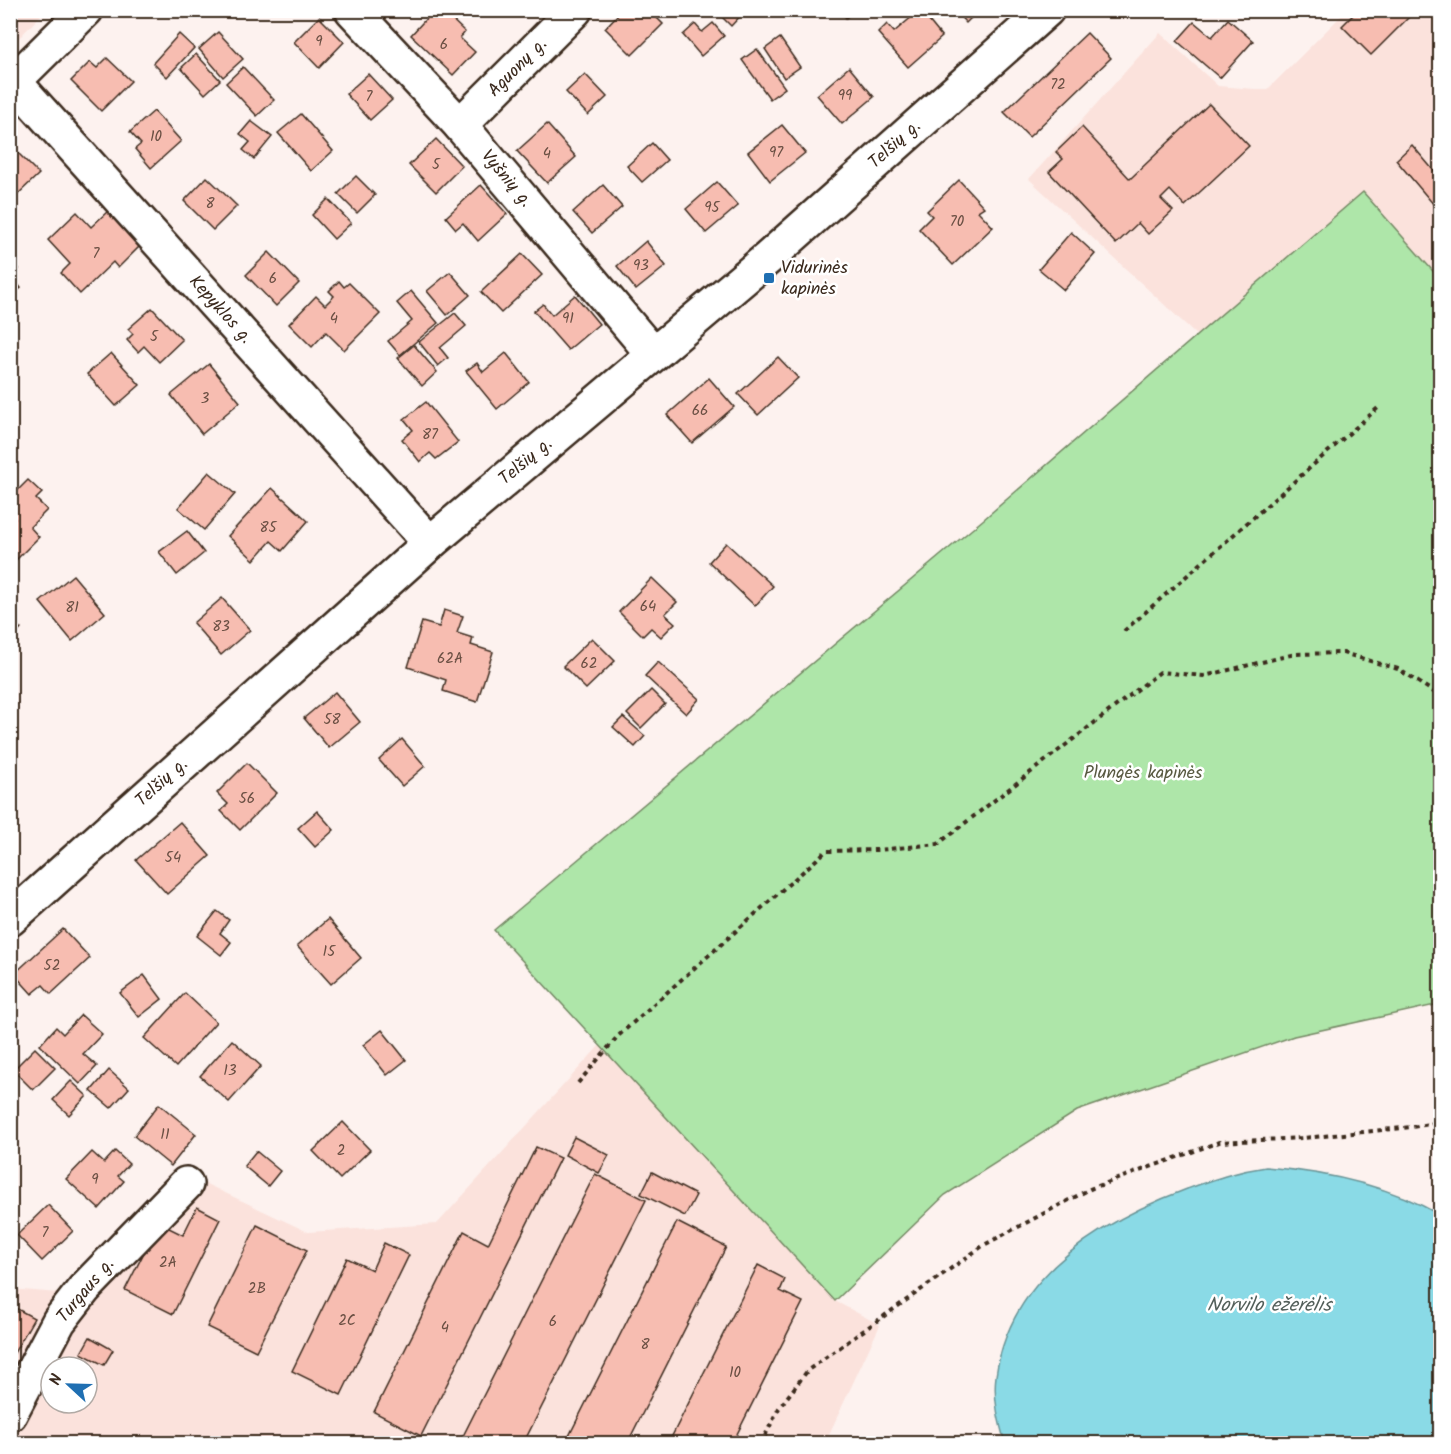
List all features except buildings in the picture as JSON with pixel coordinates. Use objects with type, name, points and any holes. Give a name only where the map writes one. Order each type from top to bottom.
[{"type":"street","points":[[12,81],[86,10]]},
{"type":"street","name":"Vyšnių g.","points":[[352,10],[460,125],[653,354]]},
{"type":"street","name":"Aguonų g.","points":[[460,125],[575,10]]},
{"type":"street","name":"Telšių g.","points":[[10,919],[430,543],[768,258],[1047,10]]},
{"type":"street","name":"Kepyklos g.","points":[[12,81],[430,543]]},
{"type":"street","name":"Turgaus g.","points":[[10,1414],[65,1312],[84,1289],[186,1184]]},
{"type":"path","points":[[1124,631],[1378,408]]},
{"type":"path","points":[[578,1083],[618,1036],[826,851],[878,850],[938,844],[1160,672],[1203,676],[1295,654],[1343,653],[1398,669],[1440,696]]},
{"type":"path","points":[[761,1443],[779,1408],[808,1370],[984,1245],[1090,1189],[1219,1142],[1304,1138],[1440,1122]]},
{"type":"shaded area","points":[[11,10],[45,11],[17,40],[11,34]]},
{"type":"shaded area","points":[[1346,11],[1440,11],[1440,279],[1363,193],[1197,335],[1029,179],[1160,33],[1218,86],[1267,90]]},
{"type":"shaded area","points":[[600,1045],[835,1301],[880,1325],[825,1443],[11,1444],[11,1289],[58,1293],[187,1175],[308,1232],[437,1224]]},
{"type":"green space","name":"Plungės kapinės","points":[[1363,192],[1440,279],[1440,1004],[1294,1036],[1077,1111],[945,1195],[835,1301],[494,930],[984,519]]},
{"type":"water","name":"Norvilo ežerėlis","points":[[1266,1167],[1333,1176],[1378,1188],[1440,1215],[1440,1443],[1005,1443],[996,1402],[996,1376],[1005,1341],[1020,1309],[1040,1281],[1064,1257],[1092,1236],[1123,1218],[1197,1185]]},
{"type":"place","name":"Vidurinės kapinės","points":[[769,278]]}]
